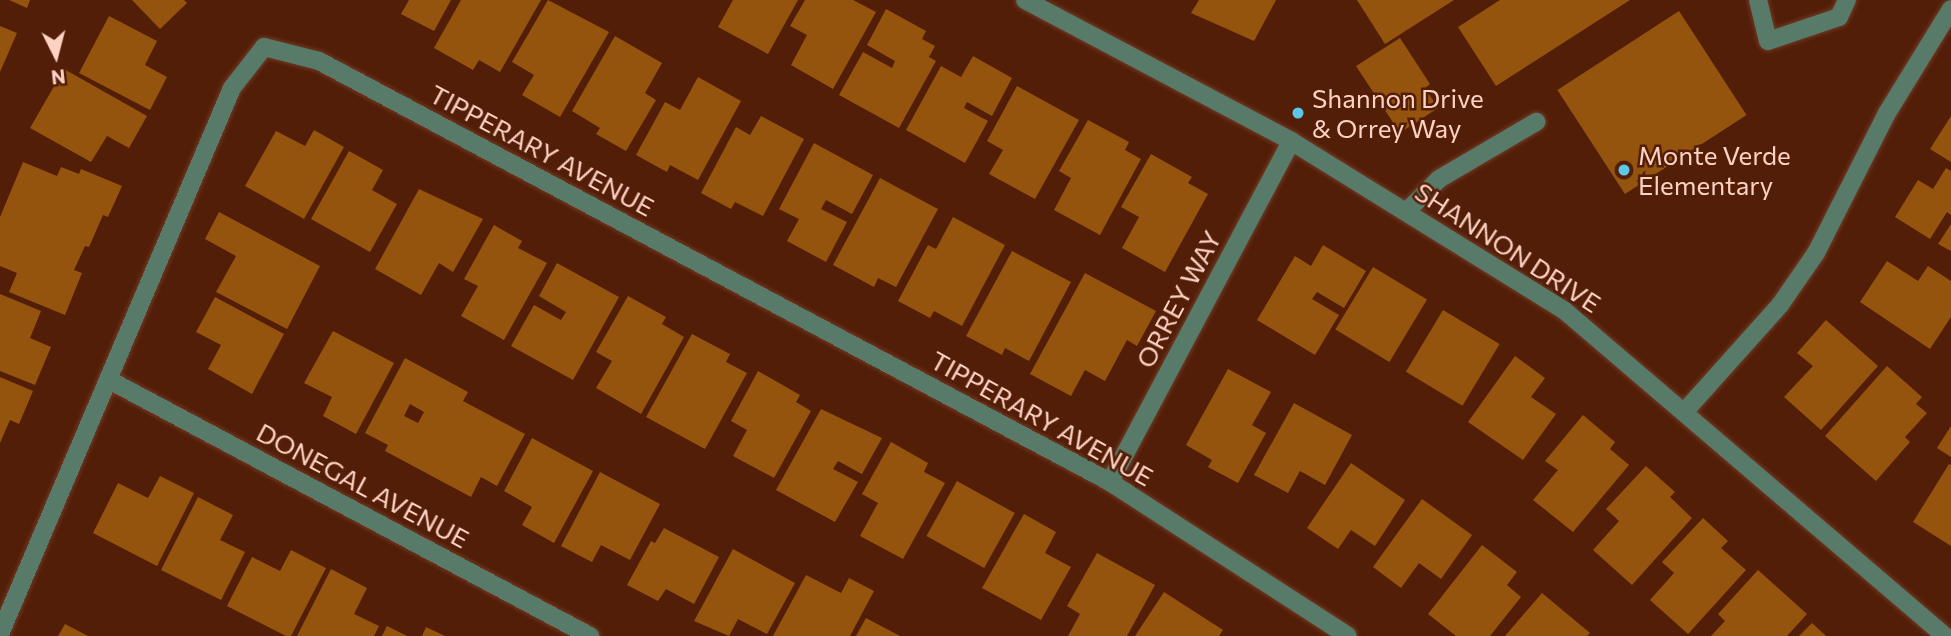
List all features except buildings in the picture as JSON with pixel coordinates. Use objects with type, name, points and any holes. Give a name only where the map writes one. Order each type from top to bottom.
[{"type":"street","name":"SHANNON DRIVE","points":[[1026,0],[1292,141],[1564,311],[1686,410],[1945,636]]},
{"type":"street","points":[[1758,0],[1768,41],[1839,17],[1847,0]]},
{"type":"street","points":[[1686,410],[1780,305],[1816,253],[1887,113],[1951,9]]},
{"type":"street","name":"TIPPERARY AVENUE","points":[[0,634],[111,381],[232,88],[264,47],[319,61],[1110,482],[1348,636]]},
{"type":"street","points":[[1406,212],[1439,179],[1536,122]]},
{"type":"street","name":"ORREY WAY","points":[[1110,482],[1292,141]]},
{"type":"street","name":"DONEGAL AVENUE","points":[[111,381],[590,636]]},
{"type":"place","name":"Shannon Drive & Orrey Way","points":[[1298,113]]},
{"type":"place","name":"Monte Verde Elementary","points":[[1624,170]]}]
